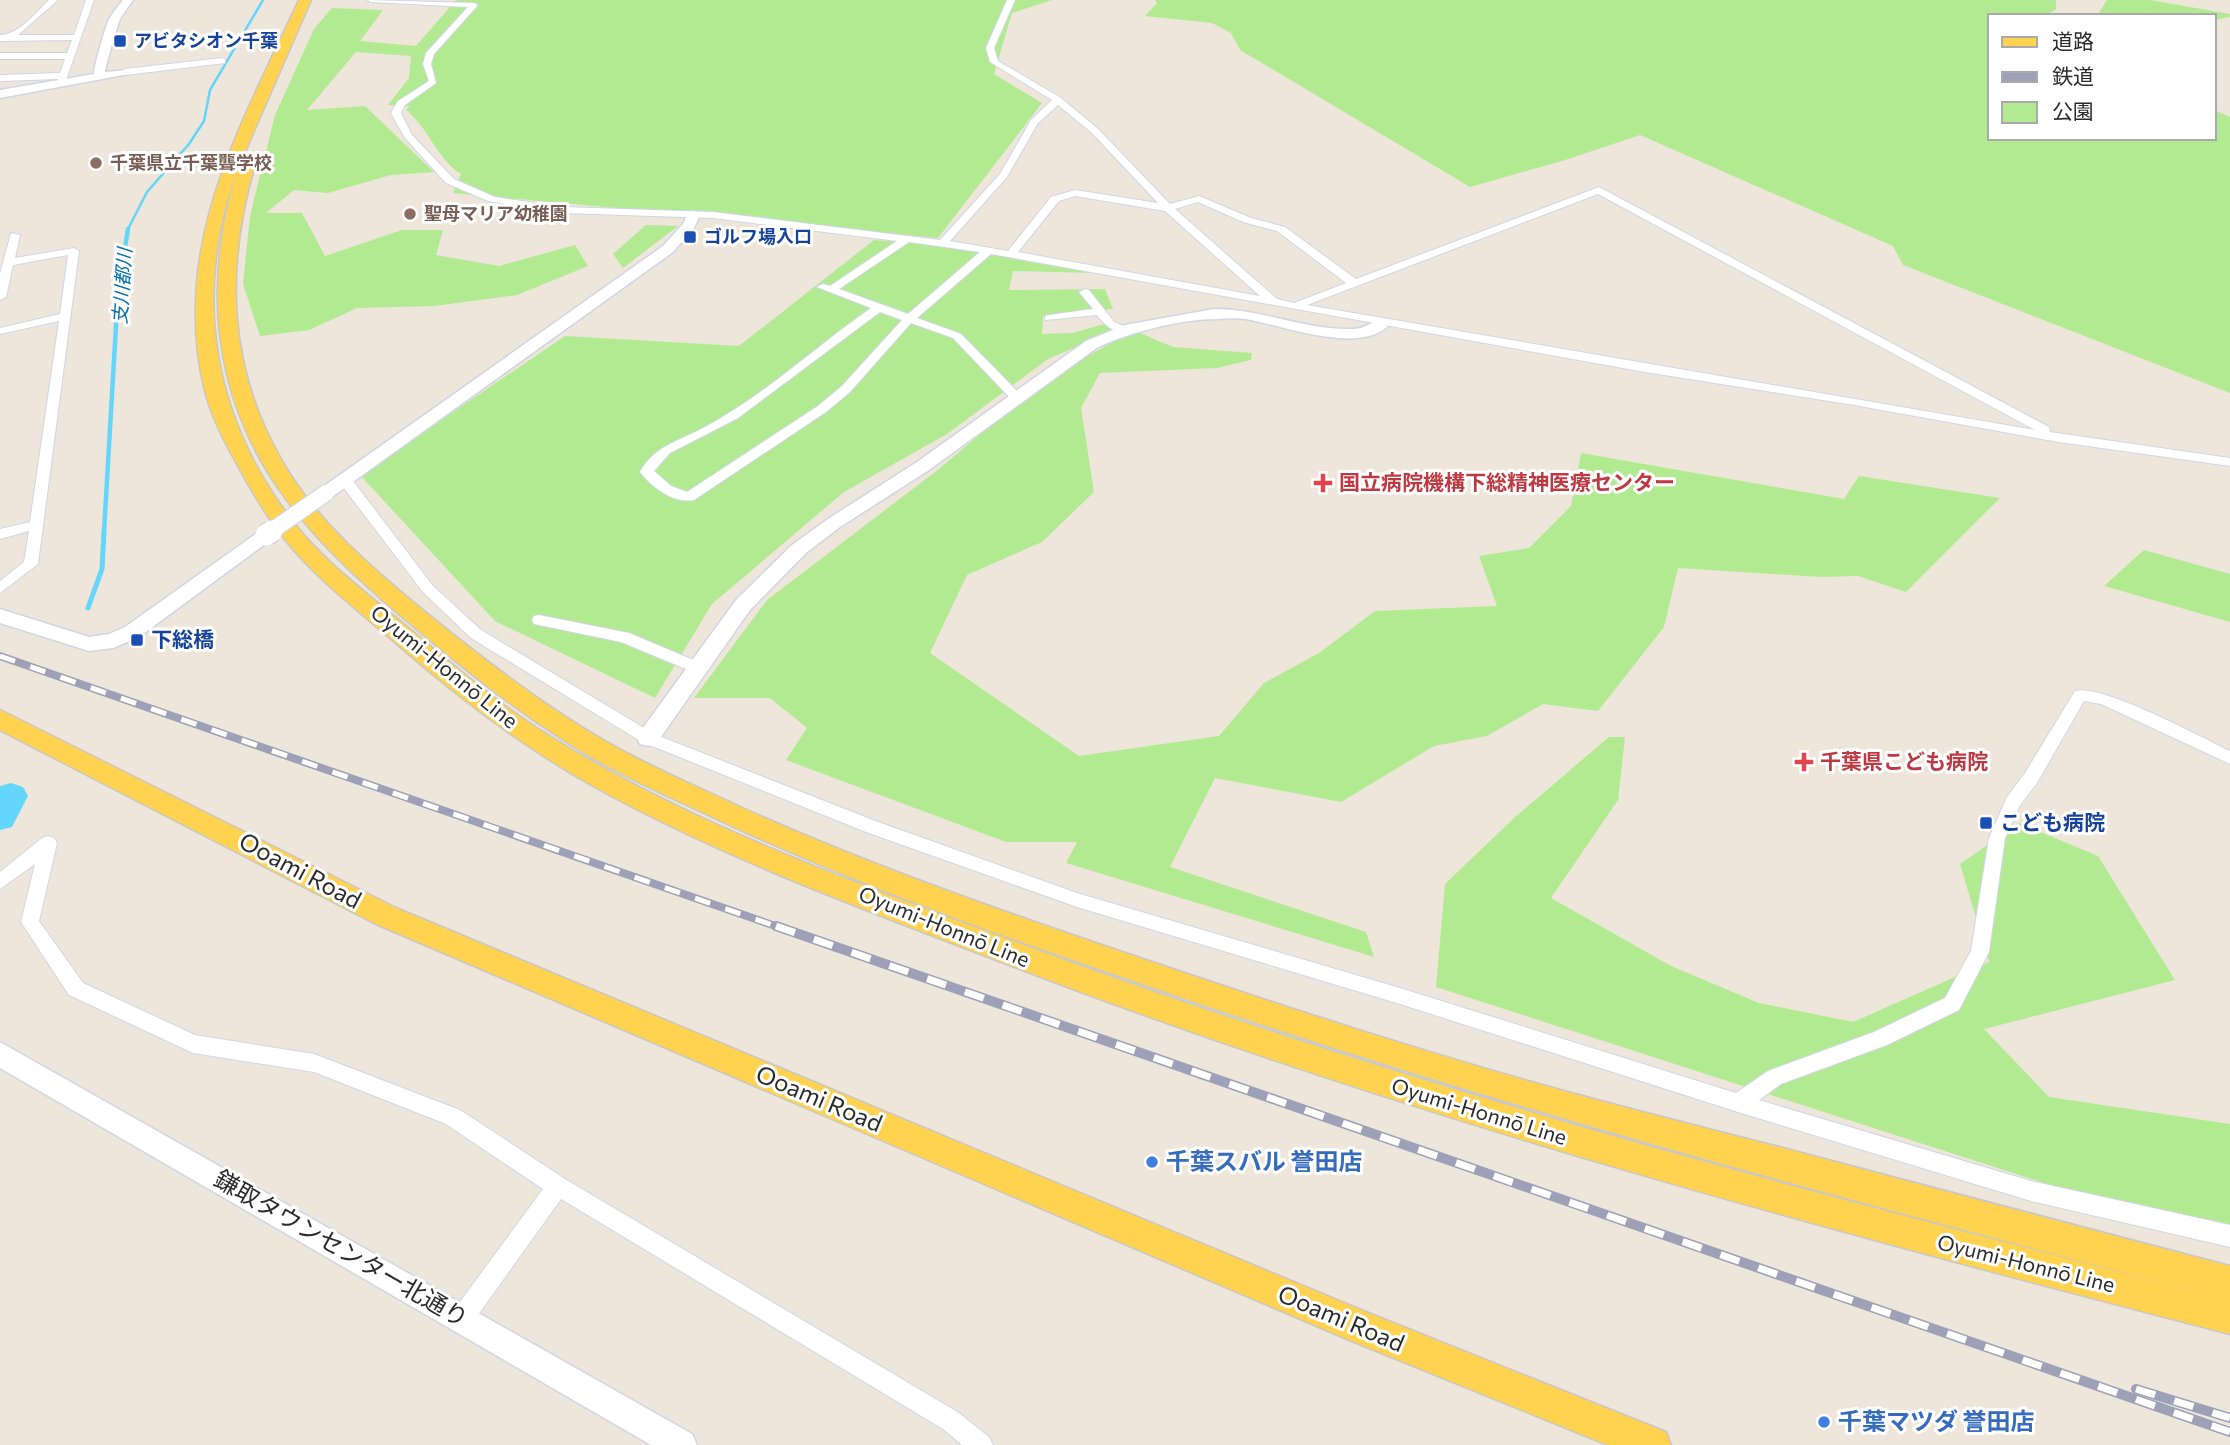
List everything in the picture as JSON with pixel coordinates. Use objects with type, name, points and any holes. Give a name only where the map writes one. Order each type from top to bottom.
[{"type":"main road","name":"Oyumi-Honnō Line","points":[[305,0],[230,165],[209,233],[203,312],[217,399],[239,452],[277,516],[298,542],[323,567],[440,668],[527,735],[608,782],[714,833],[869,898],[1116,994],[1330,1067],[1724,1185],[2230,1317]]},
{"type":"main road","name":"Oyumi-Honnō Line","points":[[319,0],[259,132],[240,184],[231,225],[226,254],[225,314],[230,351],[239,384],[274,464],[300,502],[327,532],[392,596],[473,663],[546,716],[592,745],[775,835],[969,913],[1170,982],[1449,1072],[1605,1118],[2230,1283]]},
{"type":"main road","name":"Ooami Road","points":[[0,719],[386,916],[1359,1327],[1653,1445]]},
{"type":"street","points":[[4,38],[25,27],[54,0]]},
{"type":"street","points":[[62,80],[90,0]]},
{"type":"street","points":[[100,77],[99,66],[109,43],[114,20],[128,0]]},
{"type":"street","points":[[371,0],[474,5],[430,54],[427,64],[433,81],[401,103],[396,114],[408,136],[450,181],[492,199],[563,210],[713,215],[943,243],[1383,323],[2059,438],[2230,462]]},
{"type":"street","points":[[1011,0],[990,48],[991,57],[1002,69],[1058,100],[1095,131],[1168,208],[1274,303]]},
{"type":"street","points":[[4,38],[77,37]]},
{"type":"street","points":[[0,55],[69,56]]},
{"type":"street","points":[[0,78],[62,80],[222,61]]},
{"type":"street","points":[[0,94],[62,80]]},
{"type":"street","points":[[943,243],[1004,174],[1034,122],[1058,100]]},
{"type":"street","points":[[1294,307],[1599,190],[2059,438]]},
{"type":"street","points":[[1011,254],[1055,199],[1074,193],[1168,208],[1199,199],[1247,220],[1272,225],[1354,283]]},
{"type":"street","points":[[0,616],[89,644],[113,641],[132,632],[668,249],[689,225],[693,215]]},
{"type":"street","points":[[0,297],[15,235]]},
{"type":"street","points":[[906,239],[827,288],[957,336],[1017,398]]},
{"type":"street","points":[[0,588],[31,564],[74,251],[9,262]]},
{"type":"street","points":[[880,307],[835,337],[750,407],[708,431],[665,450],[651,461],[647,472],[653,480],[680,497],[690,497],[822,409],[846,389],[910,318],[988,251]]},
{"type":"street","points":[[1085,292],[1110,324],[1125,330]]},
{"type":"street","points":[[1048,318],[1098,312]]},
{"type":"street","points":[[648,738],[743,605],[799,549],[834,523],[923,466],[1073,356],[1125,330],[1173,319],[1214,314],[1243,314],[1307,328],[1354,334],[1371,331],[1383,323]]},
{"type":"street","points":[[0,331],[63,317]]},
{"type":"street","points":[[345,480],[428,589],[477,634],[648,738],[872,827],[1077,900],[1400,996],[1738,1103],[2031,1191],[2230,1236]]},
{"type":"street","points":[[0,534],[36,525]]},
{"type":"street","points":[[539,621],[624,637],[698,668]]},
{"type":"street","points":[[1738,1103],[1774,1077],[1880,1040],[1952,1004],[1980,952],[1997,838],[2013,802],[2031,778],[2080,695],[2104,699],[2230,758]]},
{"type":"street","points":[[0,882],[48,844],[30,922],[76,989],[192,1044],[314,1063],[453,1117],[558,1186],[951,1421],[981,1445]]},
{"type":"street","name":"鎌取タウンセンター北通り","points":[[0,1054],[681,1445]]},
{"type":"street","points":[[462,1318],[558,1186]]},
{"type":"green space","points":[[456,0],[1052,0],[1012,13],[994,74],[1042,103],[938,238],[453,193],[461,174],[445,160],[406,110],[410,106],[388,105],[409,78],[411,56],[356,52],[307,110],[365,106],[434,172],[391,175],[328,193],[294,190],[266,213],[302,213],[325,256],[402,230],[443,230],[436,255],[499,266],[575,245],[588,266],[517,295],[434,306],[357,308],[309,330],[260,336],[243,284],[250,216],[275,115],[314,29],[332,8],[383,10],[360,41],[416,46]]},
{"type":"green space","points":[[1155,0],[2056,0],[2056,9],[2048,14],[1988,14],[1988,140],[2216,140],[2216,111],[2230,117],[2230,393],[1903,265],[1893,246],[1640,135],[1470,187],[1240,50],[1231,33],[1212,23],[1145,16],[1157,3]]},
{"type":"green space","points":[[2107,0],[2150,0],[2230,14],[2230,17],[2216,20],[2216,14],[2098,14]]},
{"type":"green space","points":[[646,225],[678,226],[623,268],[613,254]]},
{"type":"green space","points":[[874,240],[927,244],[1090,266],[1094,273],[1013,271],[1009,290],[1105,289],[1113,309],[1043,316],[1042,334],[1072,333],[1105,324],[1115,330],[1048,359],[947,434],[844,492],[712,604],[655,698],[495,621],[360,475],[565,336],[739,346]]},
{"type":"green space","points":[[1133,330],[1173,347],[1252,353],[1251,360],[1217,368],[1100,373],[1081,408],[1094,492],[1042,542],[967,575],[930,653],[1079,756],[1219,736],[1264,683],[1319,653],[1375,611],[1497,606],[1479,556],[1529,548],[1571,506],[1581,453],[1844,499],[1859,476],[2000,498],[1906,592],[1858,576],[1822,577],[1678,568],[1664,627],[1598,711],[1543,704],[1487,736],[1434,746],[1341,802],[1215,778],[1170,867],[1366,932],[1374,957],[1066,863],[1077,842],[1006,842],[786,760],[807,728],[770,698],[694,698],[767,600],[939,469],[1038,385]]},
{"type":"green space","points":[[2144,550],[2230,574],[2230,622],[2104,586]]},
{"type":"green space","points":[[1609,737],[1625,737],[1618,800],[1551,898],[1671,966],[1759,1003],[1853,1022],[1989,962],[1960,864],[2019,823],[2098,856],[2175,980],[1984,1029],[2049,1097],[2230,1124],[2230,1225],[2072,1192],[1436,987],[1445,884],[1514,818]]},
{"type":"waterway","name":"支川都川","points":[[128,229],[147,192],[189,144],[204,121],[210,90],[263,0]]},
{"type":"waterway","name":"支川都川","points":[[104,532],[118,291],[128,229]]},
{"type":"waterway","name":"支川都川","points":[[88,608],[102,569],[104,531]]},
{"type":"waterway","name":"支川都川","points":[[0,817],[11,796]]},
{"type":"railway","points":[[0,656],[781,928]]},
{"type":"railway","points":[[776,926],[2230,1432]]},
{"type":"railway","points":[[2136,1389],[2230,1418]]},
{"type":"place","name":"アビタシオン千葉","points":[[120,41]]},
{"type":"place","name":"千葉県立千葉聾学校","points":[[96,163]]},
{"type":"place","name":"聖母マリア幼稚園","points":[[410,214]]},
{"type":"place","name":"ゴルフ場入口","points":[[690,237]]},
{"type":"place","name":"国立病院機構下総精神医療センター","points":[[1323,483]]},
{"type":"place","name":"下総橋","points":[[137,640]]},
{"type":"place","name":"千葉県こども病院","points":[[1804,762]]},
{"type":"place","name":"こども病院","points":[[1986,823]]},
{"type":"place","name":"千葉スバル 誉田店","points":[[1152,1162]]},
{"type":"place","name":"千葉マツダ 誉田店","points":[[1824,1422]]}]
